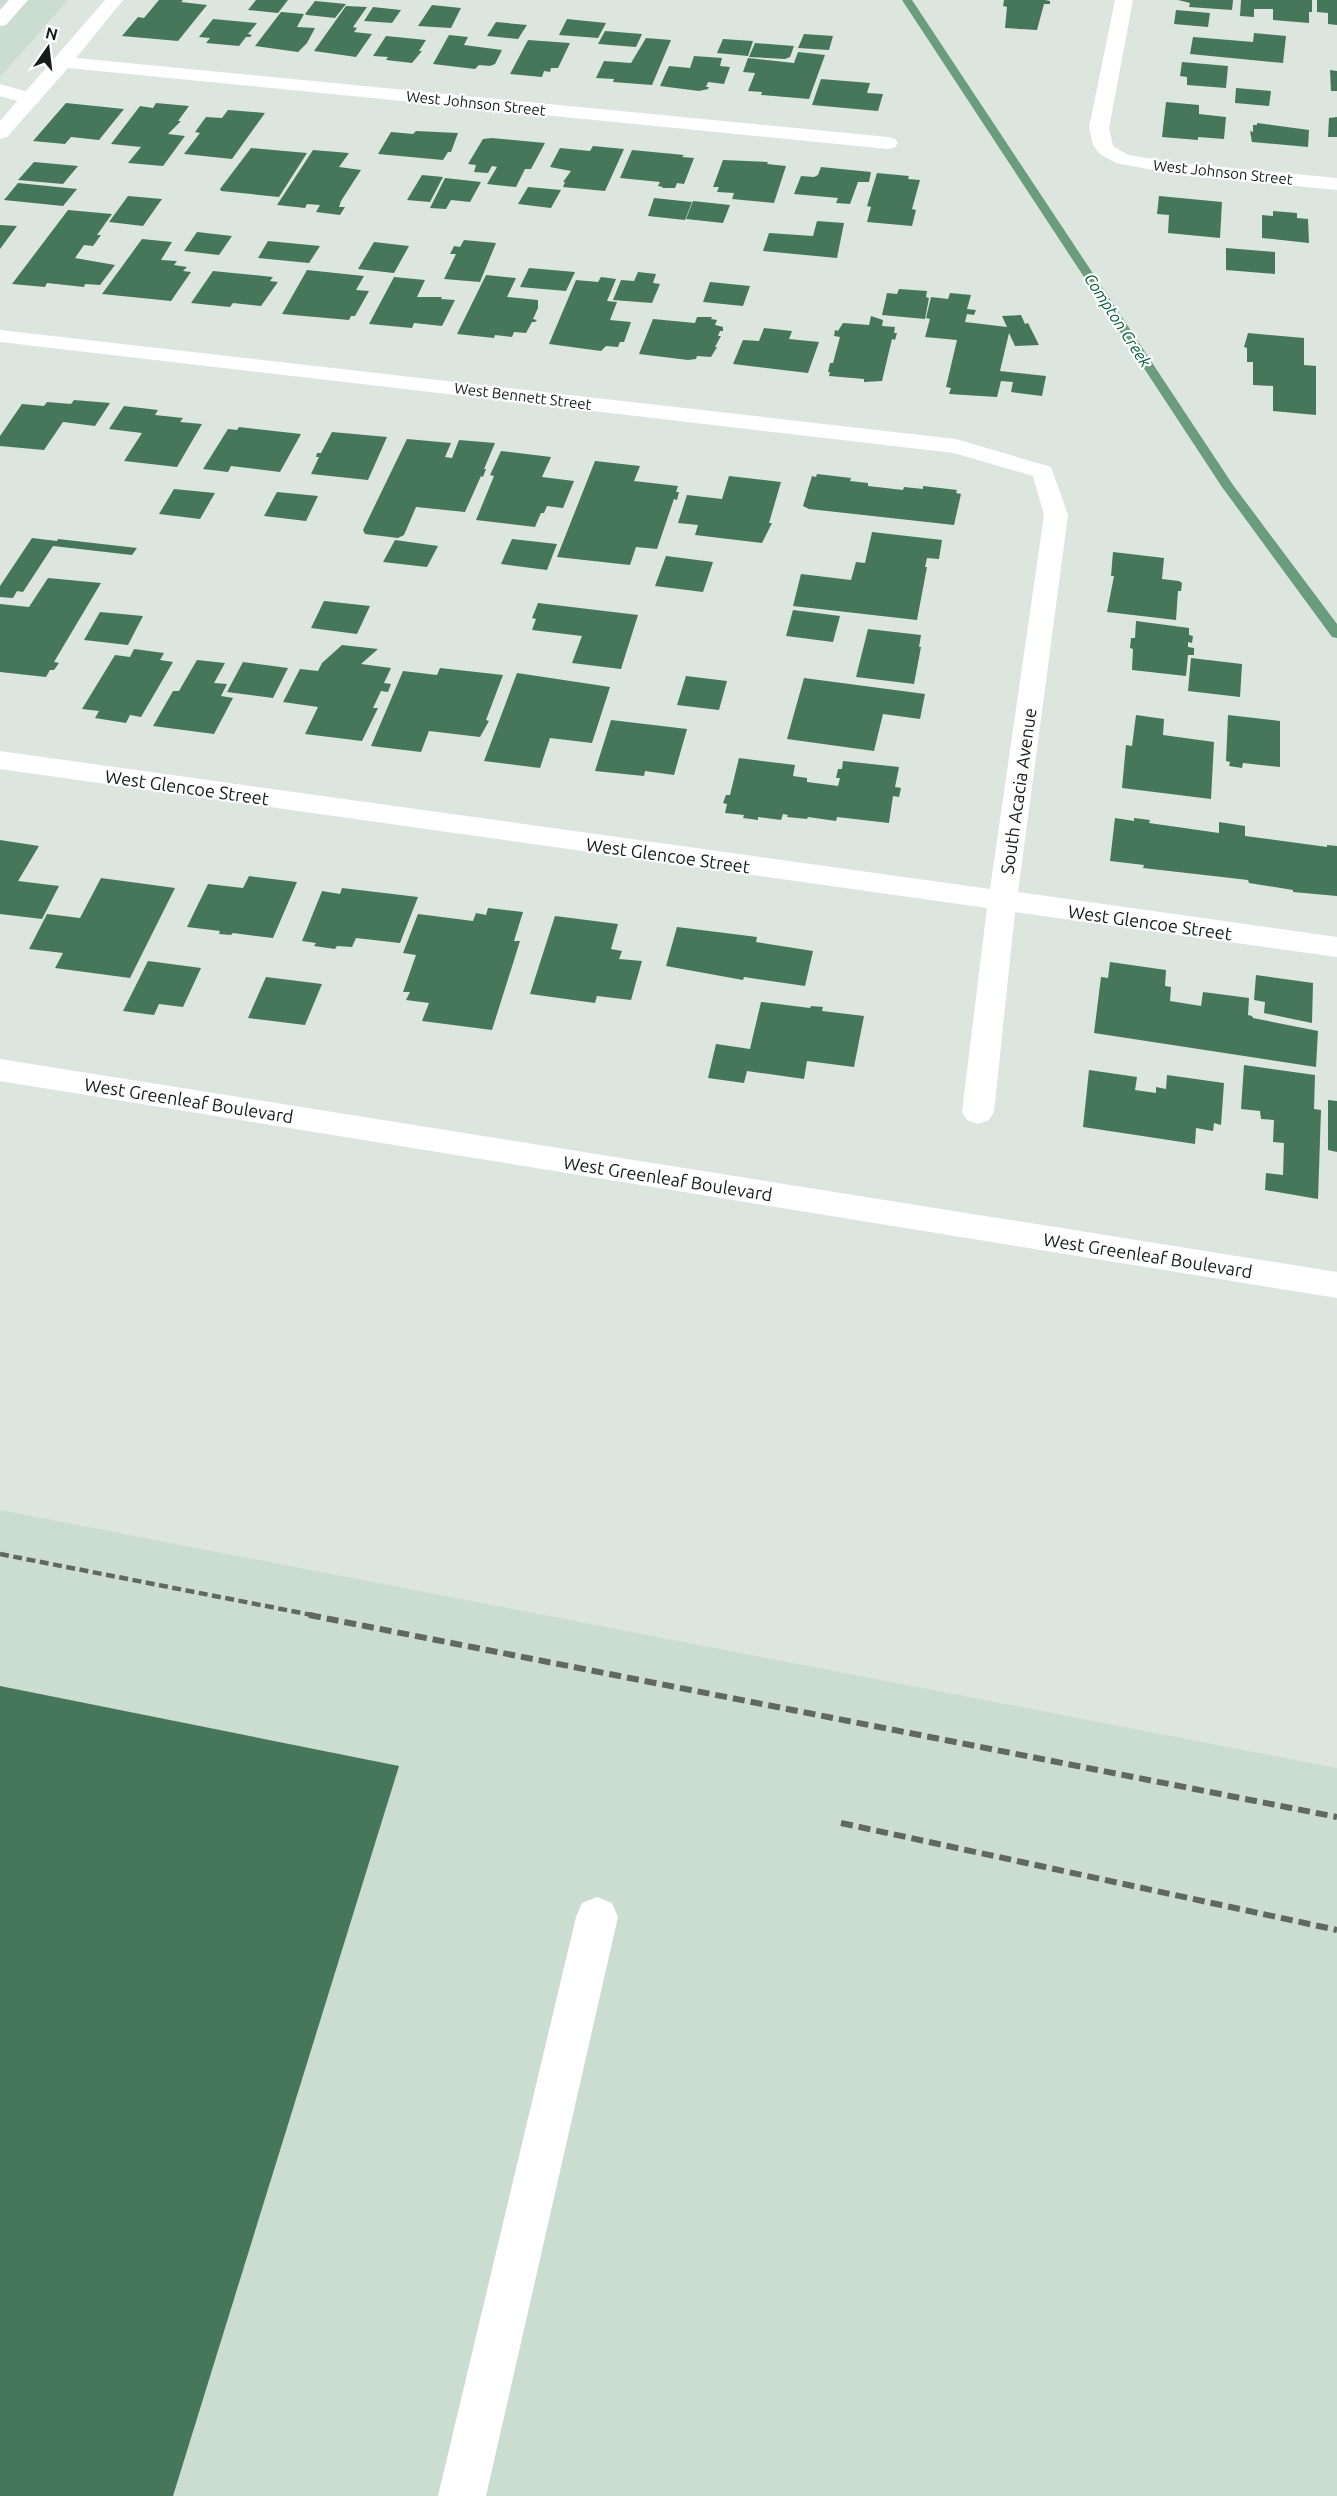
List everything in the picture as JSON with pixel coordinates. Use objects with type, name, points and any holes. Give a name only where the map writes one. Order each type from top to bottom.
[{"type":"street","points":[[0,21],[19,0]]},
{"type":"street","points":[[0,133],[114,0]]},
{"type":"street","name":"West Johnson Street","points":[[1124,0],[1100,128],[1101,144],[1110,154],[1125,161],[1176,168],[1337,184]]},
{"type":"street","name":"West Johnson Street","points":[[63,62],[888,143]]},
{"type":"street","points":[[0,90],[31,99]]},
{"type":"street","name":"West Bennett Street","points":[[0,336],[956,446],[1043,472]]},
{"type":"street","name":"South Acacia Avenue","points":[[978,1112],[1002,902],[1056,515],[1043,472]]},
{"type":"street","name":"West Glencoe Street","points":[[0,760],[1002,902],[1337,947]]},
{"type":"street","name":"West Greenleaf Boulevard","points":[[0,1070],[1337,1285]]},
{"type":"street","points":[[462,2496],[597,1917]]},
{"type":"shaded area","points":[[0,0],[68,0],[0,77]]},
{"type":"shaded area","points":[[0,1510],[1337,1768],[1337,2496],[0,2496]]},
{"type":"building","points":[[159,0],[183,0],[181,2],[207,5],[178,41],[122,36],[138,17],[144,18]]},
{"type":"building","points":[[256,0],[288,0],[278,13],[248,10]]},
{"type":"building","points":[[1004,0],[1045,0],[1050,1],[1050,4],[1044,4],[1037,30],[1005,28],[1007,7],[1003,6]]},
{"type":"building","points":[[1178,0],[1233,0],[1232,10],[1189,7],[1190,3]]},
{"type":"building","points":[[1241,0],[1312,0],[1312,12],[1309,12],[1309,23],[1273,20],[1273,9],[1254,9],[1254,17],[1240,16]]},
{"type":"building","points":[[1317,0],[1337,0],[1337,25],[1328,24],[1328,13],[1317,12]]},
{"type":"building","points":[[315,1],[346,4],[335,18],[305,14]]},
{"type":"building","points":[[432,5],[461,8],[451,28],[418,26]]},
{"type":"building","points":[[346,6],[367,7],[353,27],[357,28],[354,32],[372,34],[356,57],[314,51]]},
{"type":"building","points":[[373,7],[401,10],[392,23],[364,21]]},
{"type":"building","points":[[1176,10],[1210,13],[1208,27],[1174,24]]},
{"type":"building","points":[[281,12],[304,14],[297,27],[315,28],[307,43],[298,52],[255,46]]},
{"type":"building","points":[[213,19],[257,23],[248,34],[252,35],[246,37],[239,46],[206,43],[210,38],[199,37]]},
{"type":"building","points":[[567,19],[606,23],[598,38],[559,35]]},
{"type":"building","points":[[496,22],[527,25],[518,39],[487,36]]},
{"type":"building","points":[[605,31],[642,34],[636,47],[598,44]]},
{"type":"building","points":[[1254,33],[1286,36],[1283,63],[1190,54],[1193,37],[1253,42]]},
{"type":"building","points":[[804,34],[833,36],[829,50],[798,48]]},
{"type":"building","points":[[449,35],[468,37],[464,45],[502,50],[495,64],[490,66],[479,65],[475,69],[433,64]]},
{"type":"building","points":[[386,36],[426,40],[419,51],[422,51],[412,63],[373,56]]},
{"type":"building","points":[[646,38],[671,40],[652,85],[613,82],[614,79],[596,78],[604,61],[631,63]]},
{"type":"building","points":[[723,39],[753,41],[748,56],[717,53]]},
{"type":"building","points":[[528,40],[570,43],[558,68],[551,68],[550,72],[544,71],[542,77],[510,74]]},
{"type":"building","points":[[755,43],[794,46],[790,57],[785,59],[749,57]]},
{"type":"building","points":[[798,52],[825,55],[809,99],[761,95],[762,92],[748,91],[755,73],[743,72],[748,58],[794,63]]},
{"type":"building","points":[[694,56],[722,58],[720,66],[730,67],[724,84],[708,82],[706,87],[709,87],[708,89],[699,91],[660,86],[669,66],[690,68]]},
{"type":"building","points":[[1182,62],[1228,66],[1226,88],[1187,85],[1187,77],[1180,76]]},
{"type":"building","points":[[1330,70],[1337,71],[1337,91],[1331,91]]},
{"type":"building","points":[[821,79],[870,83],[867,93],[883,94],[878,111],[812,105]]},
{"type":"building","points":[[1236,88],[1271,91],[1269,106],[1235,103]]},
{"type":"building","points":[[1166,102],[1199,105],[1199,114],[1226,117],[1224,139],[1198,137],[1198,140],[1162,137]]},
{"type":"building","points":[[66,103],[124,109],[99,140],[71,137],[65,144],[33,141]]},
{"type":"building","points":[[156,103],[189,106],[178,121],[181,121],[168,134],[185,136],[163,166],[128,163],[141,147],[111,144],[140,106],[153,108]]},
{"type":"building","points":[[228,110],[265,113],[232,159],[184,154],[200,133],[195,132],[206,117],[222,118]]},
{"type":"building","points":[[1337,117],[1337,137],[1328,137],[1329,118]]},
{"type":"building","points":[[1257,123],[1309,130],[1308,147],[1252,142],[1250,131],[1253,132],[1253,125]]},
{"type":"building","points":[[416,131],[458,133],[451,152],[448,152],[443,160],[378,154],[391,132],[413,134]]},
{"type":"building","points":[[483,139],[545,143],[531,169],[525,169],[516,187],[487,184],[497,167],[492,166],[488,173],[474,172],[476,165],[468,164]]},
{"type":"building","points":[[593,146],[624,149],[605,191],[563,187],[565,182],[563,182],[571,171],[550,167],[560,148],[590,151]]},
{"type":"building","points":[[251,148],[307,153],[279,197],[221,191],[220,189]]},
{"type":"building","points":[[313,150],[349,153],[339,167],[361,170],[341,201],[339,207],[345,207],[340,215],[316,212],[320,205],[307,204],[305,208],[277,205]]},
{"type":"building","points":[[632,150],[694,158],[684,184],[677,183],[675,188],[662,188],[658,186],[660,182],[620,178]]},
{"type":"building","points":[[723,160],[768,162],[767,164],[786,166],[774,203],[732,199],[734,193],[717,192],[719,187],[713,187]]},
{"type":"building","points":[[34,162],[78,166],[63,184],[18,180]]},
{"type":"building","points":[[821,167],[871,172],[869,182],[858,182],[850,204],[836,203],[838,198],[794,194],[801,176],[814,177],[818,175]]},
{"type":"building","points":[[877,173],[909,176],[908,179],[920,180],[912,209],[916,210],[912,226],[867,222],[871,207],[867,206]]},
{"type":"building","points":[[422,175],[443,177],[430,202],[407,200]]},
{"type":"building","points":[[445,178],[481,182],[470,202],[451,200],[446,209],[430,208]]},
{"type":"building","points":[[18,183],[77,189],[63,206],[4,200]]},
{"type":"building","points":[[528,187],[561,190],[551,208],[518,204]]},
{"type":"building","points":[[128,196],[162,199],[143,226],[109,222]]},
{"type":"building","points":[[1159,196],[1222,202],[1220,238],[1168,233],[1169,215],[1157,214]]},
{"type":"building","points":[[654,198],[692,202],[685,220],[648,216]]},
{"type":"building","points":[[693,201],[730,205],[723,223],[686,219]]},
{"type":"building","points":[[68,210],[112,214],[97,235],[101,235],[93,246],[84,245],[75,258],[115,265],[100,285],[85,284],[84,287],[47,283],[45,287],[12,284]]},
{"type":"building","points":[[1273,211],[1297,213],[1297,218],[1308,219],[1309,243],[1262,238],[1262,215],[1273,216]]},
{"type":"building","points":[[817,221],[844,223],[837,258],[763,251],[769,233],[813,236]]},
{"type":"building","points":[[0,225],[17,226],[0,249]]},
{"type":"building","points":[[197,232],[232,236],[219,255],[184,251]]},
{"type":"building","points":[[142,239],[172,242],[161,260],[177,261],[174,265],[187,267],[183,271],[191,272],[171,301],[102,294]]},
{"type":"building","points":[[464,240],[496,243],[480,282],[444,279],[456,254],[450,254],[454,246],[460,247]]},
{"type":"building","points":[[268,241],[320,246],[309,263],[258,258]]},
{"type":"building","points":[[374,242],[409,246],[394,273],[358,269]]},
{"type":"building","points":[[1226,248],[1275,252],[1275,274],[1226,270]]},
{"type":"building","points":[[529,268],[575,272],[566,291],[520,287]]},
{"type":"building","points":[[307,270],[364,276],[356,290],[369,291],[355,316],[351,316],[349,320],[282,314]]},
{"type":"building","points":[[213,271],[273,277],[270,281],[278,282],[261,306],[233,303],[230,307],[191,303]]},
{"type":"building","points":[[638,272],[656,274],[653,283],[660,284],[652,303],[613,300],[621,280],[634,281]]},
{"type":"building","points":[[486,275],[516,278],[507,297],[538,300],[538,308],[533,319],[537,320],[532,322],[526,333],[514,332],[512,337],[495,335],[494,338],[457,334]]},
{"type":"building","points":[[394,277],[425,280],[417,297],[442,297],[441,299],[455,300],[442,326],[414,323],[412,328],[369,324]]},
{"type":"building","points":[[601,277],[616,279],[607,301],[617,302],[610,320],[631,322],[624,342],[620,342],[618,347],[606,346],[601,351],[549,344],[576,280],[598,282]]},
{"type":"building","points":[[710,282],[750,286],[743,306],[703,302]]},
{"type":"building","points":[[899,289],[927,291],[926,297],[929,298],[925,319],[882,315],[887,293],[897,294]]},
{"type":"building","points":[[950,293],[971,295],[967,309],[976,310],[974,315],[967,314],[965,322],[1007,327],[1002,316],[1021,315],[1025,324],[1028,323],[1039,345],[1015,346],[1009,333],[1000,371],[1046,376],[1042,396],[1011,392],[1013,382],[1001,381],[997,397],[949,394],[951,388],[946,387],[957,340],[925,337],[930,319],[926,318],[931,297],[948,299]]},
{"type":"building","points":[[871,316],[883,320],[882,326],[895,327],[894,333],[897,333],[895,340],[892,339],[882,381],[864,382],[864,379],[829,376],[830,363],[833,363],[840,337],[834,336],[835,330],[838,331],[843,323],[869,325]]},
{"type":"building","points":[[697,317],[712,317],[711,319],[717,320],[715,325],[723,327],[723,331],[720,331],[718,336],[721,336],[715,347],[717,347],[711,357],[697,356],[696,359],[688,360],[639,354],[653,319],[695,323]]},
{"type":"building","points":[[764,328],[792,331],[789,339],[819,342],[808,373],[733,364],[743,340],[759,341]]},
{"type":"building","points":[[1248,333],[1304,338],[1304,365],[1316,366],[1316,415],[1273,411],[1273,386],[1253,385],[1253,362],[1247,362],[1247,348],[1244,347]]},
{"type":"building","points":[[74,400],[110,403],[95,426],[63,422],[44,450],[0,446],[0,436],[22,404],[44,406],[47,402],[71,404]]},
{"type":"building","points":[[124,406],[158,410],[155,415],[183,418],[180,422],[202,424],[177,467],[124,461],[142,433],[109,429]]},
{"type":"building","points":[[239,427],[301,434],[280,472],[231,466],[228,472],[203,469],[228,429],[237,430]]},
{"type":"building","points":[[332,432],[387,437],[368,480],[311,474],[319,457],[316,457],[317,453],[321,453]]},
{"type":"building","points":[[407,439],[451,443],[445,457],[452,458],[459,440],[495,443],[483,477],[481,476],[465,512],[416,507],[404,535],[398,538],[365,534],[363,530]]},
{"type":"building","points":[[501,451],[551,457],[542,477],[574,481],[563,508],[547,506],[535,527],[476,520],[494,476],[490,475]]},
{"type":"building","points":[[595,461],[640,466],[634,481],[678,486],[677,500],[674,499],[657,549],[636,547],[630,565],[557,557]]},
{"type":"building","points":[[817,474],[851,478],[850,481],[868,483],[868,486],[903,490],[904,487],[923,489],[923,486],[957,490],[956,493],[961,494],[954,525],[809,509],[803,506],[812,476],[816,477]]},
{"type":"building","points":[[729,476],[781,482],[769,523],[772,523],[762,543],[695,535],[698,525],[678,523],[687,495],[722,499]]},
{"type":"building","points":[[174,489],[215,493],[200,519],[159,514]]},
{"type":"building","points":[[277,492],[318,496],[306,521],[264,516]]},
{"type":"building","points":[[872,532],[942,540],[939,559],[927,558],[917,620],[793,606],[801,574],[851,580],[856,562],[865,563]]},
{"type":"building","points":[[32,538],[137,548],[132,555],[53,546],[23,592],[17,591],[13,598],[0,597],[0,586]]},
{"type":"building","points":[[512,539],[557,544],[547,570],[501,564]]},
{"type":"building","points":[[395,540],[438,546],[427,567],[383,562]]},
{"type":"building","points":[[1113,552],[1164,558],[1162,579],[1182,583],[1181,591],[1178,591],[1176,620],[1107,612],[1114,576],[1111,576]]},
{"type":"building","points":[[666,556],[713,562],[703,592],[655,586]]},
{"type":"building","points":[[48,578],[101,583],[54,662],[59,663],[54,670],[50,670],[46,677],[0,672],[0,604],[29,607]]},
{"type":"building","points":[[324,601],[370,606],[357,634],[311,628]]},
{"type":"building","points":[[538,603],[638,615],[621,669],[572,663],[582,636],[532,630],[536,619],[532,618]]},
{"type":"building","points":[[793,610],[840,616],[833,642],[786,636]]},
{"type":"building","points":[[100,612],[143,616],[128,645],[84,640]]},
{"type":"building","points":[[1136,621],[1189,628],[1189,635],[1193,636],[1192,643],[1188,642],[1188,647],[1194,648],[1194,655],[1188,655],[1186,676],[1132,670],[1133,649],[1130,648],[1131,638],[1135,638]]},
{"type":"building","points":[[868,629],[921,635],[914,684],[856,677]]},
{"type":"building","points":[[342,645],[378,649],[361,664],[391,668],[384,683],[391,684],[388,692],[381,691],[373,708],[378,708],[362,741],[305,734],[318,707],[283,702],[300,669],[318,671],[322,663]]},
{"type":"building","points":[[134,649],[164,653],[160,660],[173,662],[141,717],[130,715],[126,723],[95,718],[99,711],[82,709],[115,655],[130,657]]},
{"type":"building","points":[[1191,658],[1242,664],[1240,697],[1188,691]]},
{"type":"building","points":[[197,660],[225,663],[214,683],[227,684],[221,696],[233,698],[214,734],[153,726],[173,691],[179,691]]},
{"type":"building","points":[[243,662],[288,668],[273,698],[227,692]]},
{"type":"building","points":[[440,668],[503,675],[486,720],[489,721],[480,737],[429,731],[421,752],[371,746],[403,671],[437,675]]},
{"type":"building","points":[[517,673],[610,687],[592,743],[550,738],[540,768],[484,761]]},
{"type":"building","points":[[686,676],[727,681],[719,710],[677,705]]},
{"type":"building","points":[[804,678],[925,694],[920,719],[883,714],[874,751],[787,739]]},
{"type":"building","points":[[1136,715],[1164,719],[1163,735],[1214,742],[1211,799],[1122,788],[1126,745],[1132,746]]},
{"type":"building","points":[[1228,715],[1280,721],[1280,767],[1243,763],[1242,768],[1229,766],[1230,762],[1226,761]]},
{"type":"building","points":[[611,720],[687,729],[674,775],[645,771],[644,776],[595,771]]},
{"type":"building","points":[[739,758],[795,765],[793,776],[807,778],[807,782],[838,786],[840,778],[836,778],[838,769],[842,769],[843,761],[899,767],[895,787],[901,788],[899,797],[893,796],[889,823],[837,817],[836,821],[808,817],[807,819],[787,817],[788,815],[783,814],[781,820],[743,818],[744,815],[725,813],[727,804],[723,803],[726,795],[730,795]]},
{"type":"building","points":[[1115,818],[1134,821],[1134,818],[1150,820],[1149,823],[1219,833],[1219,822],[1245,826],[1245,836],[1327,847],[1327,845],[1337,846],[1337,896],[1293,892],[1293,890],[1249,883],[1248,880],[1143,868],[1144,865],[1110,861]]},
{"type":"building","points":[[0,840],[39,846],[18,881],[59,886],[42,919],[0,914]]},
{"type":"building","points":[[249,876],[297,882],[273,938],[233,933],[231,935],[219,934],[220,931],[187,927],[208,884],[243,888]]},
{"type":"building","points":[[101,878],[175,888],[130,978],[55,968],[63,953],[29,949],[47,914],[80,918]]},
{"type":"building","points":[[342,888],[418,897],[400,943],[356,938],[352,947],[337,946],[335,949],[314,946],[316,943],[302,941],[322,891],[340,894]]},
{"type":"building","points":[[488,908],[523,912],[514,941],[520,941],[492,1030],[422,1021],[429,1003],[406,1000],[410,992],[403,992],[416,955],[403,953],[418,914],[473,921],[476,913],[486,915]]},
{"type":"building","points":[[555,916],[618,924],[611,949],[622,951],[619,959],[642,961],[631,1000],[597,996],[595,1003],[530,994]]},
{"type":"building","points":[[677,927],[757,937],[756,942],[813,951],[805,986],[744,977],[743,980],[666,966]]},
{"type":"building","points":[[148,961],[201,968],[183,1007],[159,1004],[154,1015],[123,1011]]},
{"type":"building","points":[[1110,962],[1166,970],[1165,986],[1171,987],[1170,1001],[1201,1006],[1203,992],[1249,998],[1248,1015],[1253,1018],[1318,1031],[1316,1067],[1094,1033],[1101,977],[1108,978]]},
{"type":"building","points":[[1256,975],[1313,983],[1312,1023],[1264,1013],[1265,1002],[1254,1000]]},
{"type":"building","points":[[266,977],[322,984],[305,1025],[248,1018]]},
{"type":"building","points":[[761,1002],[810,1008],[811,1006],[823,1007],[822,1011],[864,1016],[854,1067],[807,1061],[804,1079],[747,1071],[744,1083],[708,1078],[716,1044],[750,1049]]},
{"type":"building","points":[[1244,1065],[1315,1075],[1314,1109],[1321,1110],[1318,1199],[1265,1190],[1266,1173],[1283,1175],[1284,1143],[1273,1142],[1274,1120],[1261,1119],[1260,1111],[1241,1109]]},
{"type":"building","points":[[1089,1070],[1137,1077],[1135,1090],[1156,1093],[1156,1087],[1166,1089],[1167,1075],[1224,1083],[1221,1125],[1214,1123],[1213,1131],[1196,1128],[1195,1144],[1083,1127]]},
{"type":"building","points":[[1328,1100],[1337,1101],[1337,1152],[1328,1150]]},
{"type":"building","points":[[0,1686],[399,1766],[173,2496],[0,2496]]},
{"type":"waterway","name":"Compton Creek","points":[[907,0],[1228,487],[1337,634]]},
{"type":"railway","points":[[0,1554],[317,1616]]},
{"type":"railway","points":[[309,1615],[1337,1817]]},
{"type":"railway","points":[[841,1823],[1337,1930]]}]
